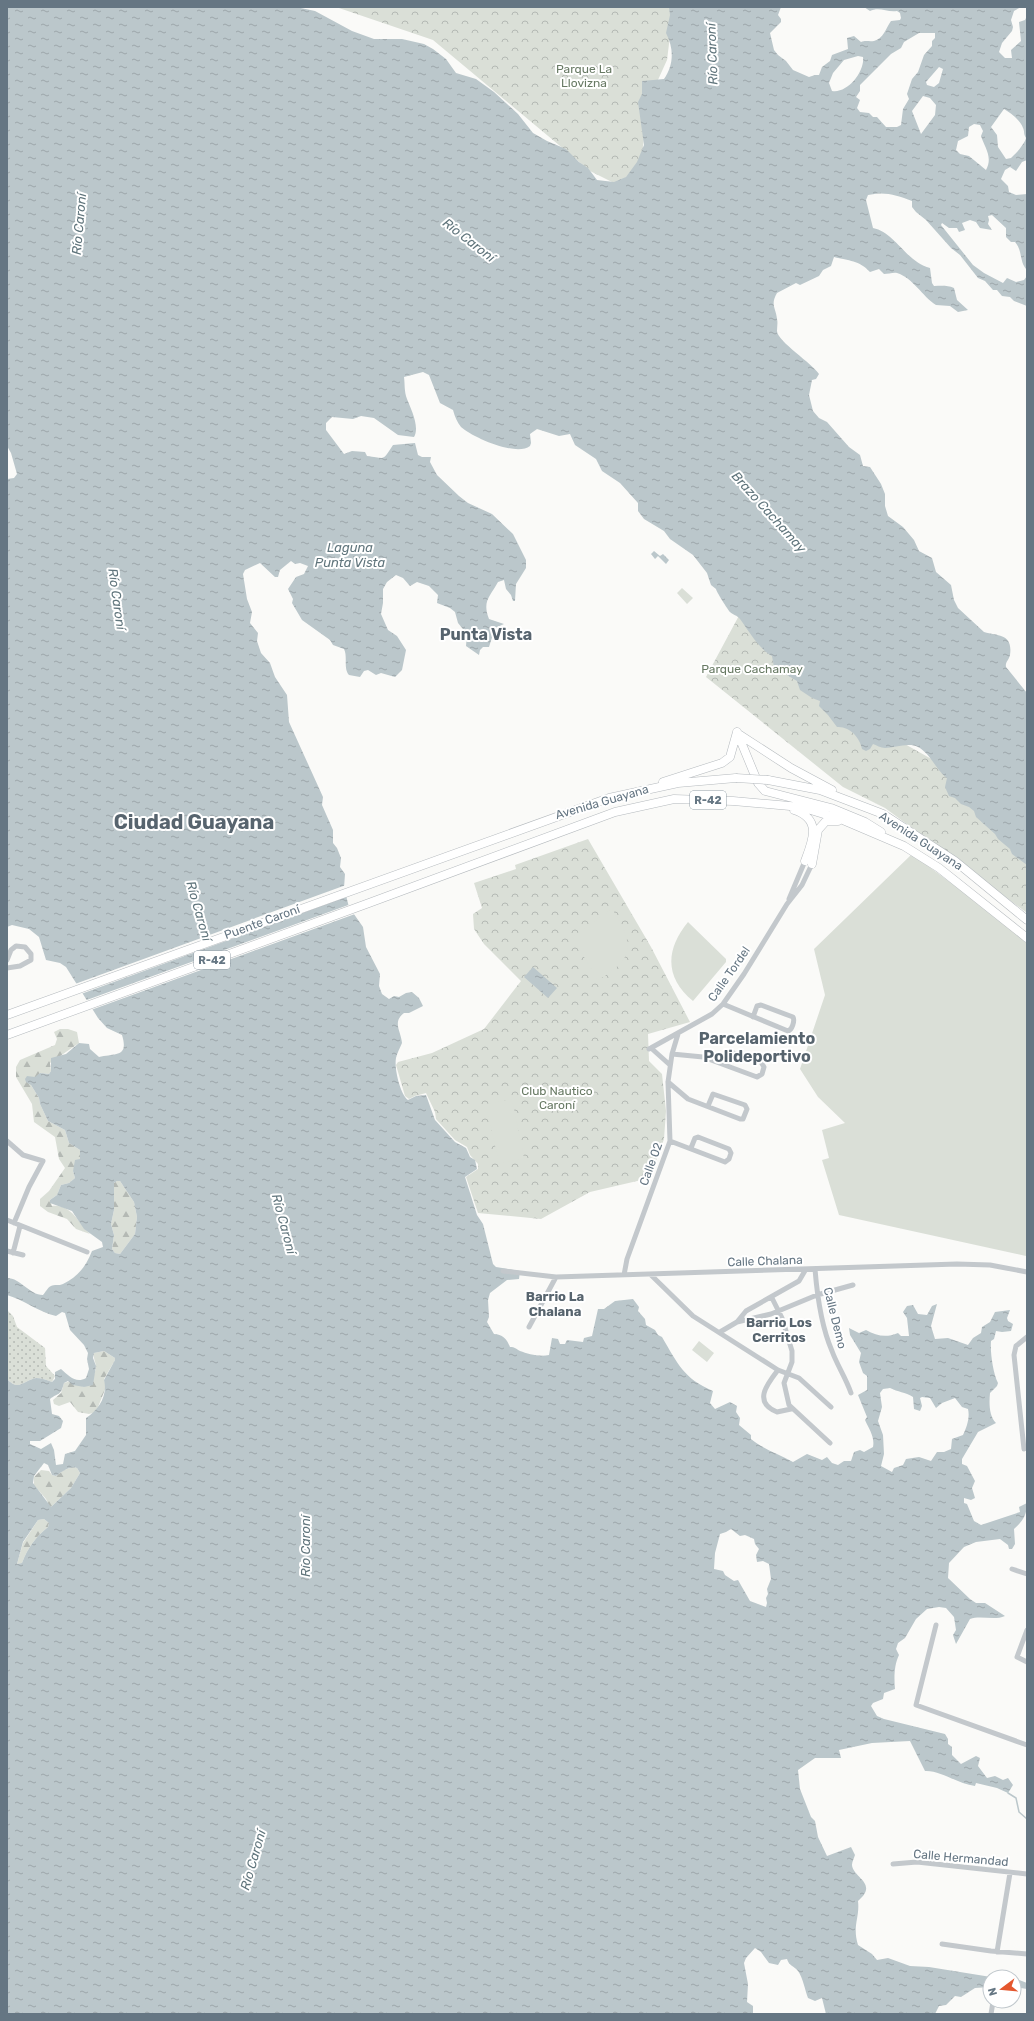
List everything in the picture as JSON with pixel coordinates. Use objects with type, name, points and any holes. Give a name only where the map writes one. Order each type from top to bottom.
[{"type":"main road","points":[[647,788],[689,772],[713,767],[722,763],[730,757],[736,732]]},
{"type":"main road","points":[[736,732],[791,768],[844,796],[883,814]]},
{"type":"main road","points":[[736,732],[758,783],[765,790],[831,808],[865,822],[904,846]]},
{"type":"main road","name":"Avenida Guayana","points":[[363,885],[554,816],[609,798],[647,788],[678,783],[736,778],[768,780],[820,790],[883,814],[955,861],[1027,920]]},
{"type":"main road","name":"Avenida Guayana","points":[[369,903],[582,823],[615,812],[674,799],[801,807],[843,820],[904,846],[939,868],[1027,938]]},
{"type":"main road","points":[[780,805],[800,812],[810,820],[813,840],[808,862]]},
{"type":"main road","points":[[808,862],[818,830],[826,822],[838,821],[857,826]]},
{"type":"main road","name":"Puente Caroní","points":[[7,1015],[363,885]]},
{"type":"main road","name":"Puente Caroní","points":[[7,1035],[369,903]]},
{"type":"street","name":"Calle Tordel","points":[[670,1065],[650,1048],[712,1014],[723,1004],[744,974],[787,904],[808,862]]},
{"type":"street","points":[[7,960],[11,950],[16,946],[25,947],[31,954],[31,958],[26,963],[7,968]]},
{"type":"street","points":[[723,1004],[753,1017],[788,1031],[791,1029],[794,1021],[792,1017],[761,1005],[757,1006],[753,1017]]},
{"type":"street","name":"Calle 02","points":[[624,1274],[627,1259],[670,1141],[668,1082],[672,1054],[678,1034]]},
{"type":"street","points":[[672,1054],[703,1057],[757,1077],[762,1074],[764,1067],[761,1062],[730,1052],[726,1054],[723,1064]]},
{"type":"street","points":[[668,1082],[688,1099],[740,1120],[743,1119],[747,1109],[745,1105],[713,1094],[708,1106]]},
{"type":"street","points":[[670,1141],[692,1148],[725,1162],[729,1159],[731,1152],[729,1149],[698,1137],[695,1138],[692,1148]]},
{"type":"street","points":[[7,1141],[23,1155],[43,1161],[29,1187],[14,1223]]},
{"type":"street","points":[[7,1220],[87,1252]]},
{"type":"street","points":[[13,1253],[20,1226]]},
{"type":"street","points":[[7,1252],[24,1255]]},
{"type":"street","name":"Calle Chalana","points":[[503,1271],[556,1277],[957,1264],[990,1265],[1027,1272]]},
{"type":"street","points":[[720,1332],[737,1322],[746,1311],[772,1298],[799,1281],[806,1269]]},
{"type":"street","name":"Calle Demo","points":[[815,1269],[817,1295],[831,1351],[845,1375],[852,1393]]},
{"type":"street","points":[[651,1275],[693,1316],[778,1370],[798,1378],[809,1386],[831,1407]]},
{"type":"street","points":[[529,1327],[556,1277]]},
{"type":"street","points":[[737,1322],[750,1320],[779,1311],[817,1295],[854,1285]]},
{"type":"street","points":[[772,1298],[779,1311],[793,1356],[784,1383],[786,1398],[791,1409],[812,1424],[830,1443]]},
{"type":"street","points":[[1024,1449],[1024,1428],[1014,1356],[1016,1346],[1027,1337]]},
{"type":"street","points":[[778,1370],[764,1390],[764,1399],[767,1404],[777,1412],[791,1409]]},
{"type":"street","points":[[1012,1569],[1027,1574]]},
{"type":"street","points":[[936,1625],[916,1705],[1027,1745]]},
{"type":"street","points":[[1027,1630],[1017,1657],[1027,1662]]},
{"type":"street","name":"Calle Hermandad","points":[[893,1864],[917,1862],[1027,1874]]},
{"type":"street","points":[[997,1952],[1010,1872]]},
{"type":"street","points":[[942,1944],[997,1952],[1027,1954]]},
{"type":"green space","name":"Parque La Llovizna","points":[[336,7],[671,7],[672,20],[667,60],[648,102],[641,163],[618,185],[590,171],[433,40]]},
{"type":"green space","points":[[682,588],[693,598],[687,604],[677,593]]},
{"type":"green space","name":"Parque Cachamay","points":[[742,610],[839,707],[951,770],[1027,846],[1027,913],[885,808],[843,787],[706,677]]},
{"type":"green space","name":"Club Nautico Caroní","points":[[588,839],[651,947],[690,1022],[648,1034],[649,1061],[662,1074],[666,1111],[664,1139],[650,1178],[590,1192],[541,1219],[478,1213],[466,1177],[478,1169],[478,1164],[470,1155],[467,1147],[455,1140],[436,1119],[435,1112],[426,1093],[409,1099],[405,1096],[396,1065],[398,1062],[432,1053],[484,1029],[521,981],[484,944],[474,929],[473,914],[482,908],[474,883],[516,869],[515,865]]},
{"type":"green space","points":[[912,854],[1006,924],[1027,943],[1026,1256],[839,1215],[822,1160],[829,1158],[822,1130],[845,1123],[818,1097],[800,1069],[825,995],[814,949]]},
{"type":"green space","points":[[612,909],[624,931],[628,949],[625,957],[619,964],[598,980],[572,937]]},
{"type":"green space","points":[[688,922],[726,959],[726,962],[693,1001],[677,983],[671,963],[675,943],[680,932]]},
{"type":"green space","points":[[60,1029],[68,1029],[77,1032],[79,1043],[50,1063],[51,1071],[49,1074],[40,1073],[31,1085],[39,1098],[40,1104],[48,1121],[65,1130],[69,1143],[80,1150],[80,1159],[73,1171],[75,1178],[69,1183],[61,1185],[57,1195],[50,1200],[52,1206],[59,1206],[70,1211],[90,1234],[76,1229],[67,1219],[48,1212],[40,1206],[40,1199],[49,1191],[65,1168],[59,1159],[55,1137],[34,1122],[32,1104],[16,1077],[16,1067],[20,1060],[55,1045],[57,1039],[54,1032]]},
{"type":"green space","points":[[512,1099],[524,1158],[499,1164],[486,1104]]},
{"type":"green space","points":[[120,1181],[134,1202],[137,1217],[135,1234],[120,1254],[115,1253],[112,1249],[114,1235],[111,1224],[114,1210],[114,1183]]},
{"type":"green space","points":[[7,1310],[13,1316],[17,1327],[45,1348],[46,1366],[55,1376],[52,1382],[36,1378],[22,1384],[15,1385],[7,1379]]},
{"type":"green space","points":[[699,1341],[714,1353],[707,1362],[692,1350]]},
{"type":"green space","points":[[104,1351],[115,1358],[115,1360],[104,1379],[106,1387],[96,1412],[89,1414],[78,1412],[70,1402],[59,1406],[54,1404],[53,1400],[61,1393],[64,1383],[71,1381],[84,1387],[88,1383],[93,1376],[96,1365],[94,1353]]},
{"type":"green space","points":[[73,1467],[77,1468],[80,1473],[71,1488],[51,1507],[49,1506],[46,1499],[34,1485],[34,1477],[41,1470],[49,1471],[52,1475],[56,1476],[64,1470]]},
{"type":"green space","points":[[44,1519],[49,1523],[48,1527],[33,1543],[22,1563],[17,1564],[23,1543],[38,1520]]},
{"type":"water","points":[[7,7],[296,7],[315,11],[352,31],[374,39],[402,39],[424,44],[433,49],[446,59],[456,73],[476,79],[494,92],[518,114],[533,133],[566,149],[579,162],[588,168],[597,180],[614,182],[626,177],[637,162],[644,145],[638,102],[642,94],[642,81],[664,79],[670,68],[672,50],[666,33],[670,15],[669,7],[781,7],[778,15],[781,22],[770,33],[774,50],[793,70],[809,77],[819,75],[822,67],[830,61],[832,55],[848,49],[847,38],[854,36],[861,42],[877,40],[882,36],[891,21],[900,20],[901,18],[900,13],[897,11],[877,9],[870,11],[864,7],[1021,7],[1014,11],[1011,20],[1013,27],[1012,31],[1002,43],[999,52],[1005,58],[1012,58],[1011,50],[1021,41],[1019,22],[1025,20],[1027,16],[1027,160],[1022,162],[1016,171],[1010,167],[1005,170],[1001,179],[1008,186],[1009,192],[1016,195],[1027,194],[1027,270],[1023,264],[1017,245],[1015,242],[1011,242],[1006,237],[1006,228],[992,215],[988,216],[988,224],[992,230],[980,228],[976,222],[970,220],[962,223],[965,230],[959,232],[957,228],[949,228],[942,223],[941,225],[973,265],[984,273],[1003,283],[1007,278],[1016,282],[1024,280],[1027,276],[1027,306],[1014,301],[1010,297],[1002,296],[997,290],[993,290],[985,281],[978,278],[960,255],[951,248],[926,220],[916,212],[912,207],[912,201],[896,195],[880,193],[868,195],[866,200],[873,228],[888,235],[914,260],[930,268],[932,283],[934,286],[954,288],[957,300],[968,310],[958,312],[950,306],[936,305],[903,275],[897,273],[884,274],[879,269],[870,272],[858,263],[834,257],[831,266],[823,270],[819,276],[800,285],[796,283],[777,293],[774,304],[777,320],[777,331],[779,335],[783,341],[810,364],[819,374],[816,379],[812,380],[809,395],[813,411],[819,418],[827,422],[849,447],[860,455],[863,466],[870,467],[881,484],[885,494],[885,506],[888,516],[903,527],[914,540],[919,551],[932,558],[936,572],[951,585],[954,600],[958,608],[984,632],[1000,635],[1009,643],[1010,655],[1006,667],[1027,693],[1027,865],[1012,854],[1010,849],[976,817],[974,811],[961,804],[955,798],[949,796],[945,787],[947,778],[930,758],[918,747],[910,745],[885,748],[873,744],[870,749],[866,751],[862,749],[857,737],[854,734],[846,728],[837,727],[819,706],[820,701],[812,698],[800,690],[797,681],[774,667],[772,656],[762,649],[739,618],[729,611],[716,589],[711,585],[707,573],[693,555],[670,539],[664,531],[644,519],[638,511],[638,503],[620,483],[602,471],[596,459],[575,445],[570,434],[559,436],[537,429],[530,434],[530,446],[523,449],[505,447],[474,436],[461,427],[453,410],[440,403],[429,375],[423,372],[404,377],[406,396],[413,413],[416,428],[414,437],[398,435],[374,418],[361,416],[353,419],[332,417],[326,423],[326,430],[344,454],[352,451],[365,452],[367,456],[383,458],[393,445],[415,443],[418,455],[422,457],[431,457],[430,462],[437,475],[459,496],[468,503],[492,514],[513,534],[526,560],[526,568],[516,584],[515,601],[513,601],[511,595],[506,589],[504,580],[498,582],[488,599],[486,608],[489,619],[504,624],[495,628],[489,647],[483,647],[480,650],[479,655],[466,646],[467,634],[458,623],[455,612],[450,608],[437,603],[438,595],[429,586],[417,582],[410,586],[403,578],[396,575],[387,582],[383,589],[381,614],[388,630],[397,636],[406,650],[402,670],[395,677],[381,673],[376,675],[368,670],[364,671],[360,677],[349,675],[346,669],[346,655],[344,649],[333,645],[330,640],[302,620],[292,603],[293,599],[288,589],[296,577],[304,574],[308,566],[300,563],[295,564],[291,561],[280,570],[278,577],[275,577],[260,563],[245,570],[243,574],[247,599],[252,612],[250,623],[258,633],[257,641],[261,653],[270,663],[275,677],[287,695],[289,722],[323,797],[322,805],[333,830],[333,843],[341,858],[340,867],[345,874],[344,888],[349,907],[363,927],[366,947],[380,974],[379,986],[382,994],[389,999],[394,996],[399,997],[406,993],[412,992],[419,998],[423,1006],[409,1013],[404,1013],[398,1020],[402,1043],[396,1058],[400,1087],[408,1100],[416,1096],[426,1095],[435,1120],[455,1142],[466,1148],[470,1157],[475,1160],[477,1169],[465,1177],[477,1215],[483,1224],[493,1264],[496,1267],[520,1271],[519,1279],[507,1280],[490,1293],[488,1300],[489,1317],[487,1322],[494,1334],[502,1336],[506,1339],[510,1347],[520,1351],[530,1354],[545,1356],[549,1355],[552,1338],[558,1339],[560,1344],[565,1344],[567,1340],[583,1342],[584,1338],[592,1336],[598,1309],[604,1309],[615,1301],[633,1299],[639,1307],[638,1311],[645,1319],[646,1325],[655,1330],[658,1335],[662,1337],[682,1369],[695,1381],[713,1391],[710,1403],[715,1409],[730,1402],[737,1406],[736,1412],[740,1418],[739,1425],[751,1435],[751,1439],[793,1462],[807,1454],[822,1460],[827,1457],[832,1463],[838,1465],[844,1461],[851,1461],[854,1452],[860,1450],[864,1452],[873,1447],[871,1433],[865,1420],[867,1417],[858,1395],[867,1390],[867,1376],[863,1373],[859,1362],[861,1353],[850,1335],[849,1328],[859,1333],[866,1330],[882,1336],[898,1333],[901,1336],[909,1336],[907,1318],[903,1312],[907,1306],[913,1305],[918,1314],[927,1315],[932,1306],[937,1304],[931,1326],[935,1339],[948,1338],[968,1345],[973,1338],[981,1333],[982,1327],[990,1322],[995,1312],[1010,1310],[1007,1318],[1008,1321],[1013,1324],[1011,1331],[996,1331],[994,1339],[991,1341],[992,1362],[998,1383],[990,1393],[990,1405],[992,1417],[996,1423],[978,1432],[962,1459],[962,1464],[967,1466],[975,1481],[972,1488],[975,1498],[971,1500],[964,1498],[964,1503],[967,1504],[974,1521],[981,1525],[1020,1512],[1019,1507],[1027,1503],[1026,1511],[1020,1523],[1014,1529],[1015,1544],[1012,1549],[1009,1549],[1008,1545],[1000,1539],[976,1542],[964,1547],[949,1563],[948,1578],[976,1603],[985,1603],[1005,1616],[996,1618],[970,1619],[956,1644],[953,1635],[956,1630],[954,1617],[946,1608],[939,1607],[927,1609],[916,1619],[905,1638],[898,1643],[896,1649],[899,1655],[896,1663],[894,1680],[895,1689],[884,1693],[883,1699],[873,1703],[871,1706],[877,1716],[884,1719],[945,1734],[948,1739],[948,1744],[952,1747],[952,1755],[961,1764],[976,1756],[980,1758],[978,1766],[987,1778],[995,1776],[1003,1780],[1008,1778],[1013,1785],[1008,1793],[997,1788],[976,1783],[975,1786],[969,1785],[931,1771],[925,1771],[910,1741],[872,1743],[839,1750],[841,1758],[815,1758],[798,1770],[800,1789],[811,1817],[815,1821],[818,1837],[827,1856],[851,1847],[855,1855],[852,1864],[853,1870],[866,1885],[864,1895],[858,1901],[856,1938],[858,1945],[872,1954],[877,1960],[888,1958],[910,1966],[929,1967],[982,1976],[982,1988],[975,1988],[961,1997],[955,1996],[946,2005],[939,2006],[935,2014],[826,2014],[822,1998],[815,2001],[808,1998],[800,1974],[787,1959],[781,1960],[778,1965],[769,1963],[761,1952],[755,1948],[746,1958],[744,1963],[748,1984],[747,2002],[753,2006],[753,2014],[7,2014],[7,1379],[15,1385],[22,1384],[36,1378],[52,1382],[55,1379],[55,1372],[61,1369],[76,1380],[82,1380],[86,1378],[89,1369],[87,1359],[88,1353],[84,1345],[70,1330],[65,1313],[62,1312],[56,1316],[7,1295],[7,1278],[17,1281],[33,1292],[43,1295],[51,1286],[61,1285],[73,1278],[87,1262],[92,1251],[103,1247],[102,1242],[84,1229],[72,1211],[50,1203],[50,1200],[57,1195],[61,1185],[69,1183],[75,1178],[73,1171],[75,1160],[80,1159],[80,1150],[69,1143],[65,1130],[48,1121],[40,1104],[39,1098],[31,1085],[26,1082],[25,1079],[27,1076],[35,1077],[40,1073],[49,1074],[51,1071],[51,1058],[66,1054],[79,1043],[89,1044],[90,1049],[99,1057],[119,1053],[124,1048],[122,1035],[107,1028],[98,1018],[66,967],[60,963],[46,960],[39,937],[29,929],[12,925],[7,927],[7,479],[14,478],[17,474],[11,453],[7,446]],"holes":[[[919,33],[935,33],[932,46],[924,55],[918,72],[912,79],[907,94],[909,99],[903,109],[901,125],[897,127],[886,127],[877,117],[873,117],[869,113],[860,112],[857,108],[860,100],[856,97],[860,91],[860,85],[891,54],[901,48],[904,42]],[[858,56],[863,57],[861,69],[854,81],[843,89],[832,91],[829,83],[833,73],[844,60]],[[939,67],[943,69],[939,83],[934,87],[927,85],[926,82]],[[923,96],[930,98],[936,105],[935,115],[921,134],[912,111]],[[1004,109],[1013,115],[1022,125],[1026,138],[1011,158],[1006,159],[998,147],[997,135],[991,127]],[[974,124],[980,125],[983,131],[981,136],[989,157],[986,170],[969,156],[960,154],[956,150],[958,141],[968,136],[969,127]],[[120,1181],[134,1202],[137,1217],[135,1234],[120,1254],[115,1253],[112,1249],[114,1235],[111,1224],[114,1210],[114,1183]],[[104,1351],[115,1358],[104,1380],[105,1391],[103,1397],[95,1411],[86,1418],[86,1435],[75,1451],[65,1454],[63,1464],[56,1465],[54,1450],[51,1443],[41,1449],[30,1444],[30,1441],[40,1441],[61,1428],[63,1421],[59,1416],[52,1414],[50,1399],[59,1394],[64,1383],[68,1381],[73,1385],[84,1387],[93,1385],[96,1366],[93,1358],[94,1353]],[[890,1388],[907,1394],[913,1397],[914,1409],[920,1411],[922,1406],[920,1398],[922,1397],[930,1398],[936,1408],[942,1403],[955,1398],[962,1407],[968,1409],[969,1412],[967,1425],[963,1435],[952,1439],[951,1449],[944,1452],[937,1452],[931,1461],[919,1457],[906,1459],[903,1465],[894,1468],[892,1472],[881,1466],[884,1454],[883,1435],[878,1421],[882,1407],[880,1393],[883,1389]],[[44,1463],[48,1465],[52,1475],[56,1476],[66,1469],[71,1468],[77,1468],[80,1473],[71,1488],[51,1507],[33,1483],[34,1476]],[[44,1519],[49,1523],[48,1527],[33,1543],[22,1563],[17,1564],[23,1542],[38,1520]],[[731,1529],[740,1536],[745,1535],[754,1539],[755,1544],[759,1549],[756,1555],[757,1562],[763,1561],[769,1564],[771,1579],[767,1589],[768,1594],[766,1598],[766,1607],[750,1601],[738,1580],[734,1581],[725,1575],[723,1571],[714,1569],[715,1553],[720,1534]]]},
{"type":"water","points":[[654,551],[660,556],[663,554],[669,560],[666,564],[658,556],[655,559],[651,554]]},
{"type":"water","points":[[533,967],[557,988],[548,998],[524,977]]},
{"type":"water","points":[[1022,1981],[1027,1983],[1027,1989],[1022,1988]]},
{"type":"pier","points":[[346,885],[349,896],[81,994],[75,984]]},
{"type":"pier","points":[[351,904],[355,914],[91,1010],[84,1001]]},
{"type":"waterway","points":[[1008,1793],[1016,1798],[1019,1812],[1027,1819]]},
{"type":"district","name":"Punta Vista","points":[[486,634]]},
{"type":"district","name":"Ciudad Guayana","points":[[194,822]]},
{"type":"district","name":"Parcelamiento Polideportivo","points":[[757,1047]]},
{"type":"district","name":"Barrio La Chalana","points":[[555,1304]]},
{"type":"district","name":"Barrio Los Cerritos","points":[[779,1330]]},
{"type":"water label","name":"Río Caroní","points":[[712,54]]},
{"type":"water label","name":"Río Caroní","points":[[79,224]]},
{"type":"water label","name":"Río Caroní","points":[[469,240]]},
{"type":"water label","name":"Brazo Cachamay","points":[[769,512]]},
{"type":"water label","name":"Laguna Punta Vista","points":[[350,554]]},
{"type":"water label","name":"Río Caroní","points":[[117,599]]},
{"type":"water label","name":"Río Caroní","points":[[199,911]]},
{"type":"water label","name":"Río Caroní","points":[[284,1224]]},
{"type":"water label","name":"Río Caroní","points":[[305,1546]]},
{"type":"water label","name":"Río Caroní","points":[[253,1860]]}]
